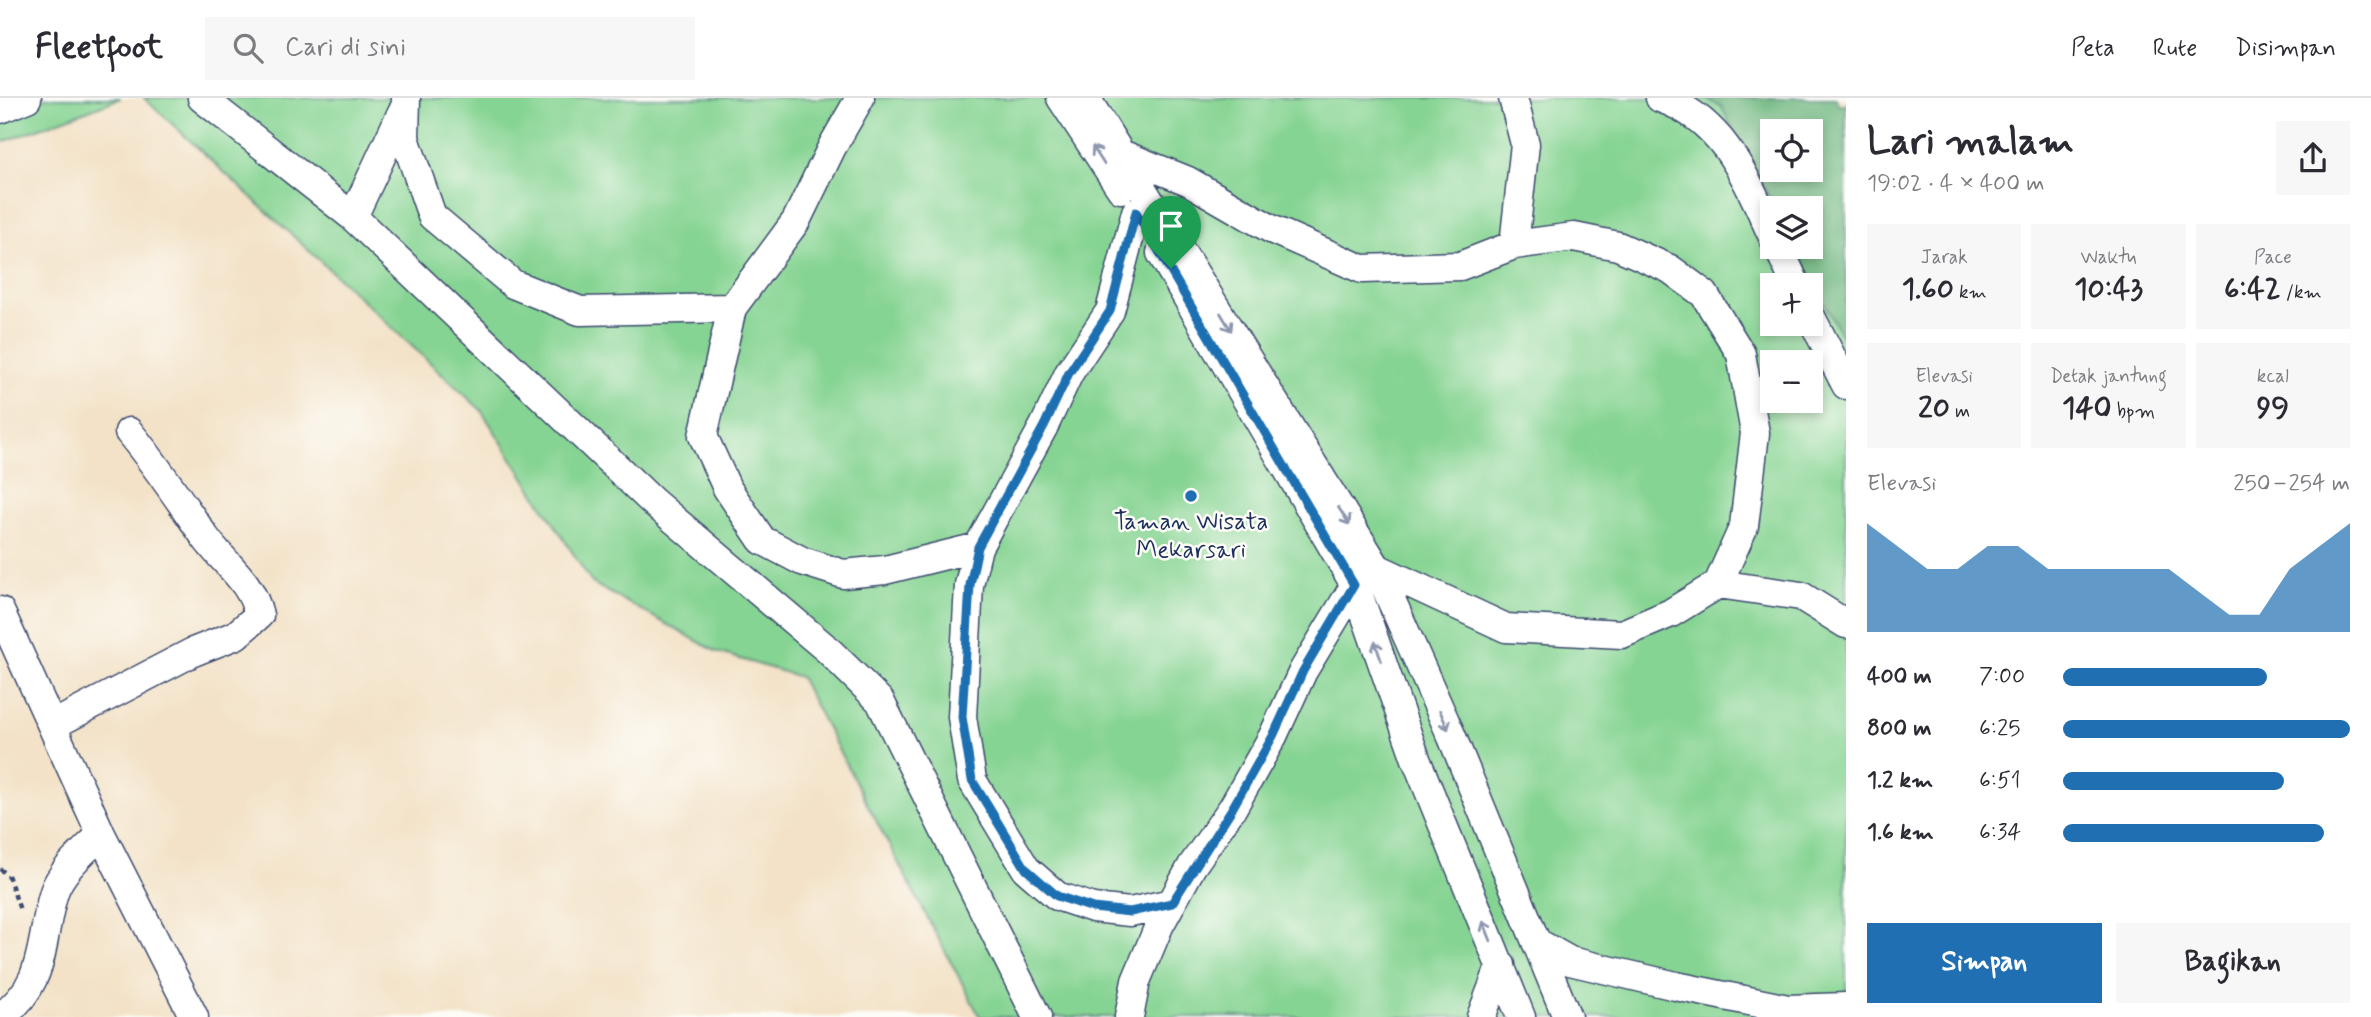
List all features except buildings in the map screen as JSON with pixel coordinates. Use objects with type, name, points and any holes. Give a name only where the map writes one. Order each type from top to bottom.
[{"type":"street","points":[[0,108],[27,98]]},
{"type":"street","points":[[202,98],[353,217],[652,501],[828,650],[880,701],[1037,1017]]},
{"type":"street","points":[[860,98],[796,220],[732,308],[703,436],[727,488],[762,540],[802,562],[843,574],[885,569],[978,547]]},
{"type":"street","points":[[1061,98],[1136,212],[1354,585],[1416,759],[1521,1017]]},
{"type":"street","points":[[1086,98],[1377,568],[1567,1017]]},
{"type":"street","points":[[1513,98],[1525,144],[1514,245]]},
{"type":"street","points":[[1660,98],[1683,106],[1715,131],[1735,157],[1760,210]]},
{"type":"street","points":[[353,217],[405,102]]},
{"type":"street","points":[[405,102],[405,138],[432,216],[513,284],[580,311],[732,308]]},
{"type":"street","points":[[1121,154],[1188,181],[1271,229],[1362,269],[1460,266],[1514,245],[1574,237],[1618,246],[1670,269],[1704,294],[1741,354],[1755,433],[1744,526],[1717,584],[1671,613],[1622,634],[1506,628],[1377,568]]},
{"type":"street","points":[[1136,212],[1110,311],[1069,373],[1044,426],[978,547],[970,585],[962,717],[972,780],[1026,869],[1057,896],[1093,908],[1130,912],[1172,903]]},
{"type":"street","points":[[1821,336],[1846,385]]},
{"type":"street","points":[[53,725],[193,652],[236,635],[259,615],[254,595],[204,536],[168,479],[129,432]]},
{"type":"street","points":[[1717,584],[1801,596],[1846,625]]},
{"type":"street","points":[[1129,1017],[1136,981],[1159,926],[1240,795],[1273,736],[1303,671],[1354,585]]},
{"type":"street","points":[[0,611],[101,834],[194,1017]]},
{"type":"street","points":[[0,1017],[12,1009],[41,964],[54,891],[72,865],[101,834]]},
{"type":"street","points":[[1536,942],[1570,961],[1701,991],[1788,1009],[1846,1007]]},
{"type":"street","points":[[1481,1017],[1501,965]]},
{"type":"green space","points":[[0,98],[121,98],[0,143]]},
{"type":"green space","name":"Taman Wisata Mekarsari","points":[[144,98],[1704,98],[1721,106],[1769,196],[1760,196],[1760,259],[1801,259],[1809,273],[1760,273],[1760,336],[1823,336],[1823,300],[1846,344],[1846,1017],[980,1017],[800,677],[717,652],[592,583],[481,410]]},
{"type":"green space","points":[[1704,98],[1836,98],[1839,106],[1846,104],[1846,344],[1823,300],[1823,273],[1809,273],[1801,259],[1823,259],[1823,196],[1769,196],[1761,182],[1823,182],[1823,119],[1760,119],[1760,180],[1721,106]]},
{"type":"place","name":"Taman Wisata Mekarsari","points":[[1191,496]]},
{"type":"route","points":[[1136,212],[1171,268],[1354,585],[1303,671],[1273,736],[1233,807],[1192,866],[1172,903],[1130,912],[1093,908],[1057,896],[1026,869],[999,828],[972,780],[962,717],[965,653],[970,585],[978,547],[1044,426],[1069,373],[1110,311],[1136,212]]}]
